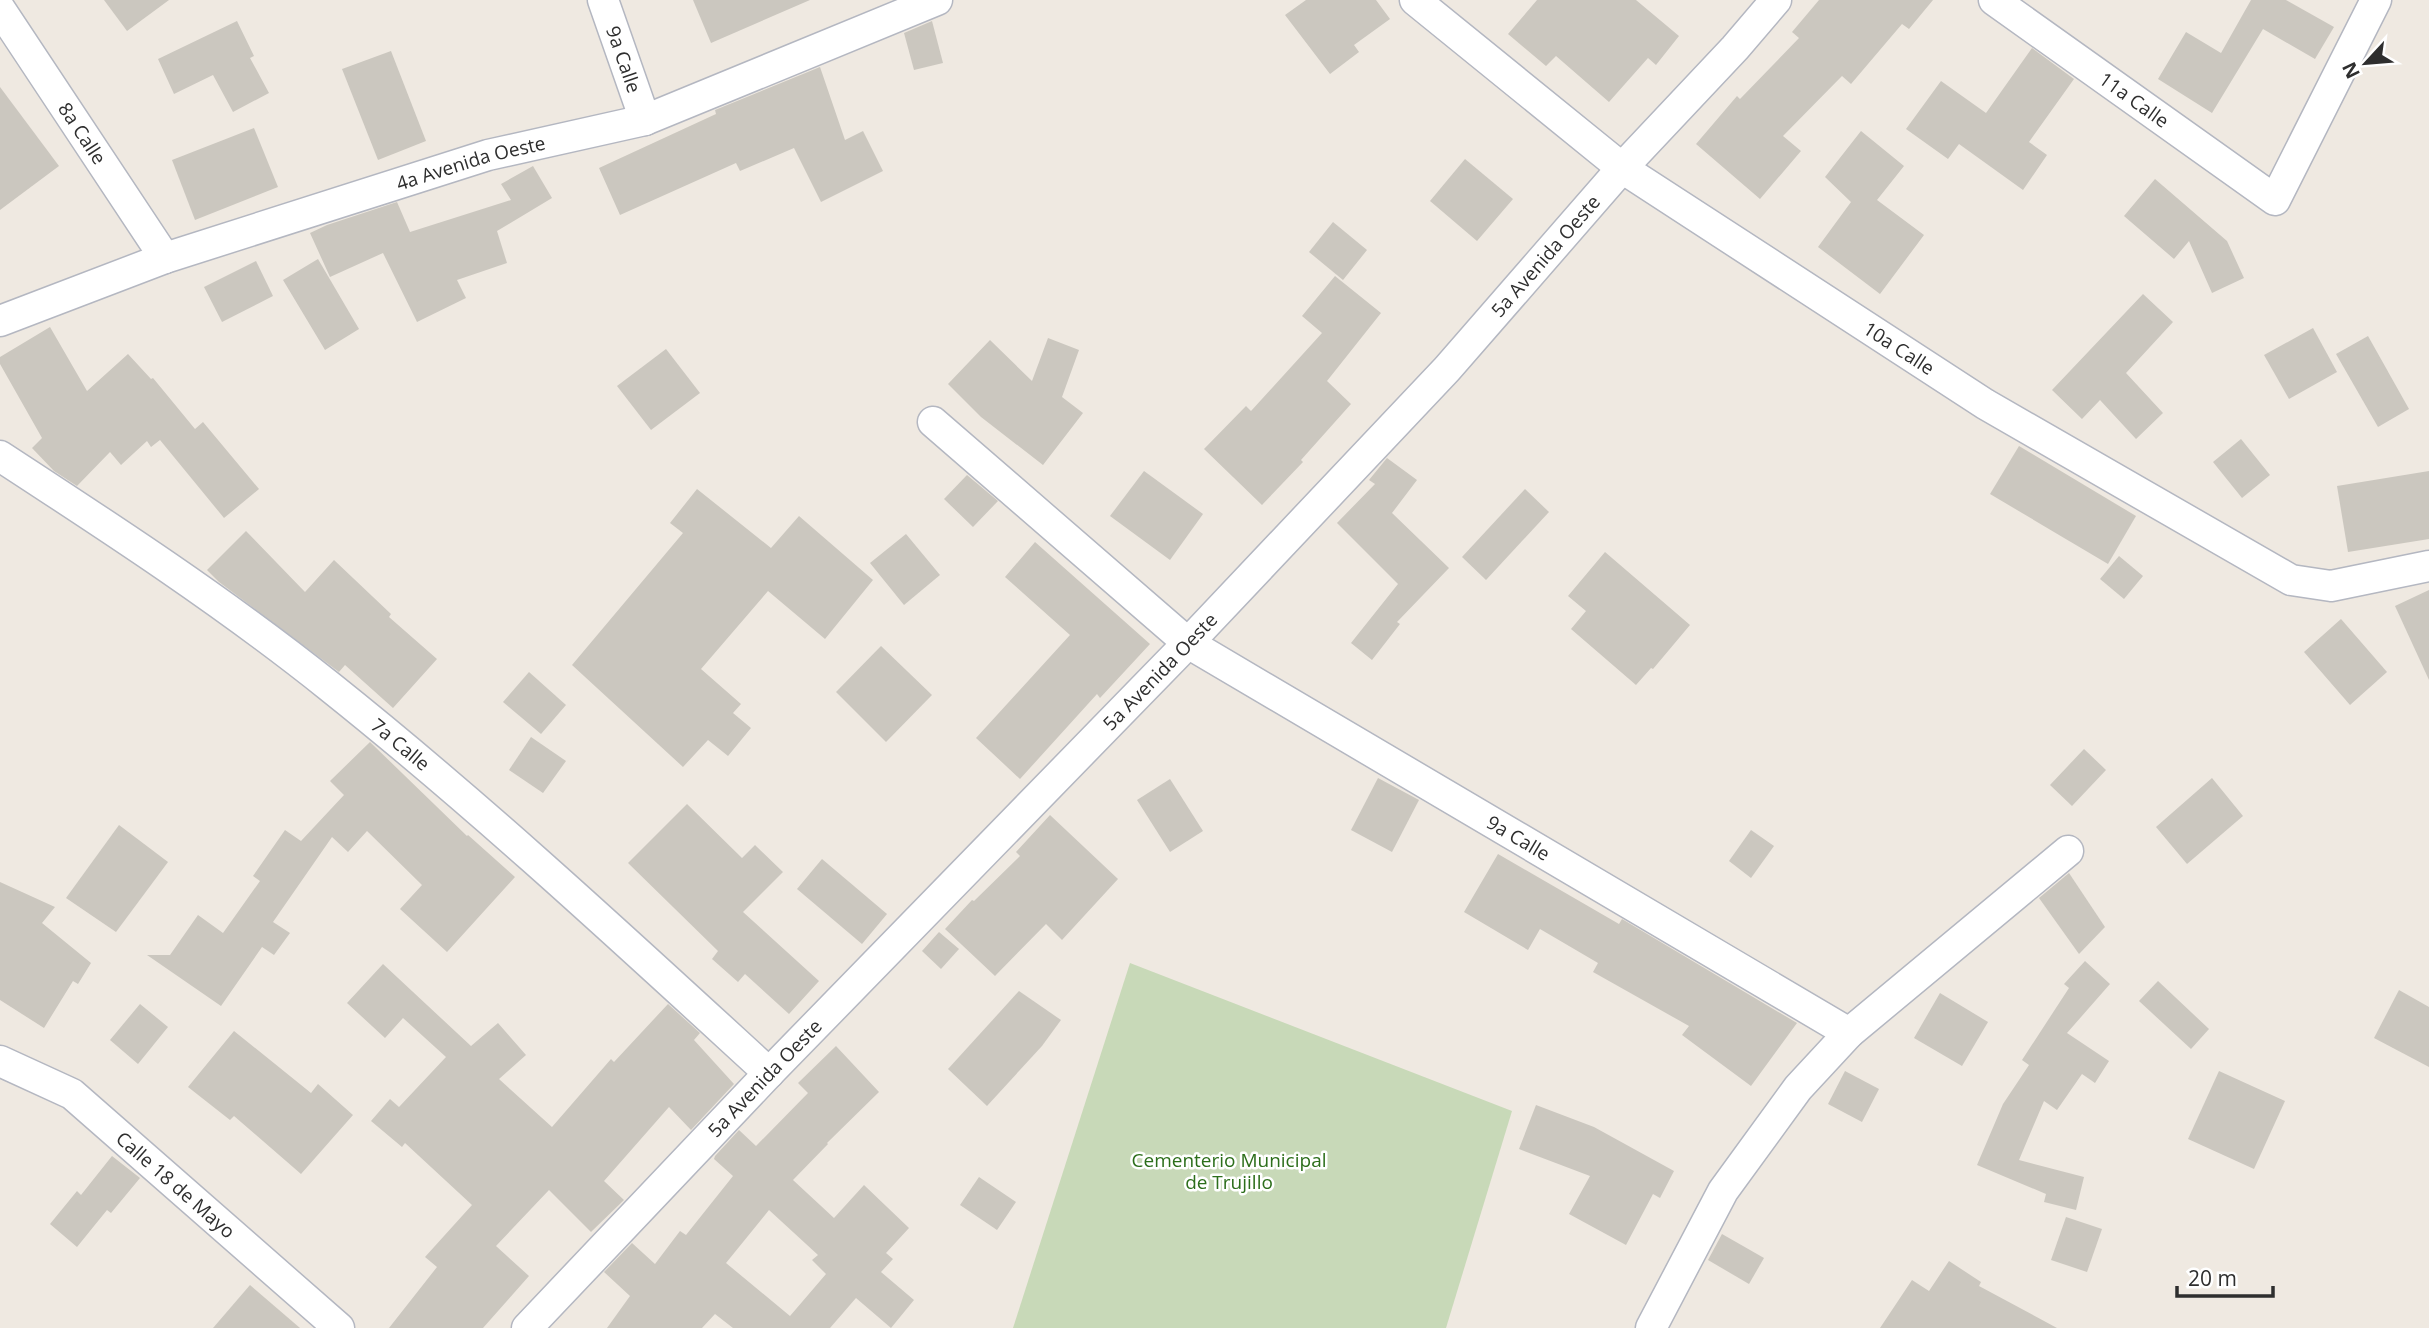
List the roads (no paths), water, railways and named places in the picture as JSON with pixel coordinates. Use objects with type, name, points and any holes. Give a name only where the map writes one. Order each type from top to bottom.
[{"type":"street","name":"9a Calle","points":[[603,0],[645,120]]},
{"type":"street","name":"4a Avenida Oeste","points":[[0,321],[165,258],[488,155],[645,120],[937,0]]},
{"type":"street","name":"10a Calle","points":[[1415,0],[1622,169],[1985,404],[2291,580],[2331,586],[2429,566]]},
{"type":"street","name":"5a Avenida Oeste","points":[[527,1328],[769,1073],[1188,643],[1447,369],[1622,169],[1776,0]]},
{"type":"street","name":"11a Calle","points":[[1994,0],[2275,200],[2376,0]]},
{"type":"street","name":"8a Calle","points":[[0,9],[165,258]]},
{"type":"street","name":"9a Calle","points":[[933,422],[1188,643],[1849,1033]]},
{"type":"street","name":"7a Calle","points":[[0,456],[165,564],[328,685],[524,848],[769,1073]]},
{"type":"street","points":[[1651,1328],[1724,1191],[1798,1088],[1849,1033],[2068,851]]},
{"type":"street","name":"Calle 18 de Mayo","points":[[0,1061],[72,1094],[339,1328]]},
{"type":"park label","name":"Cementerio Municipal de Trujillo","points":[[1229,1171]]}]
